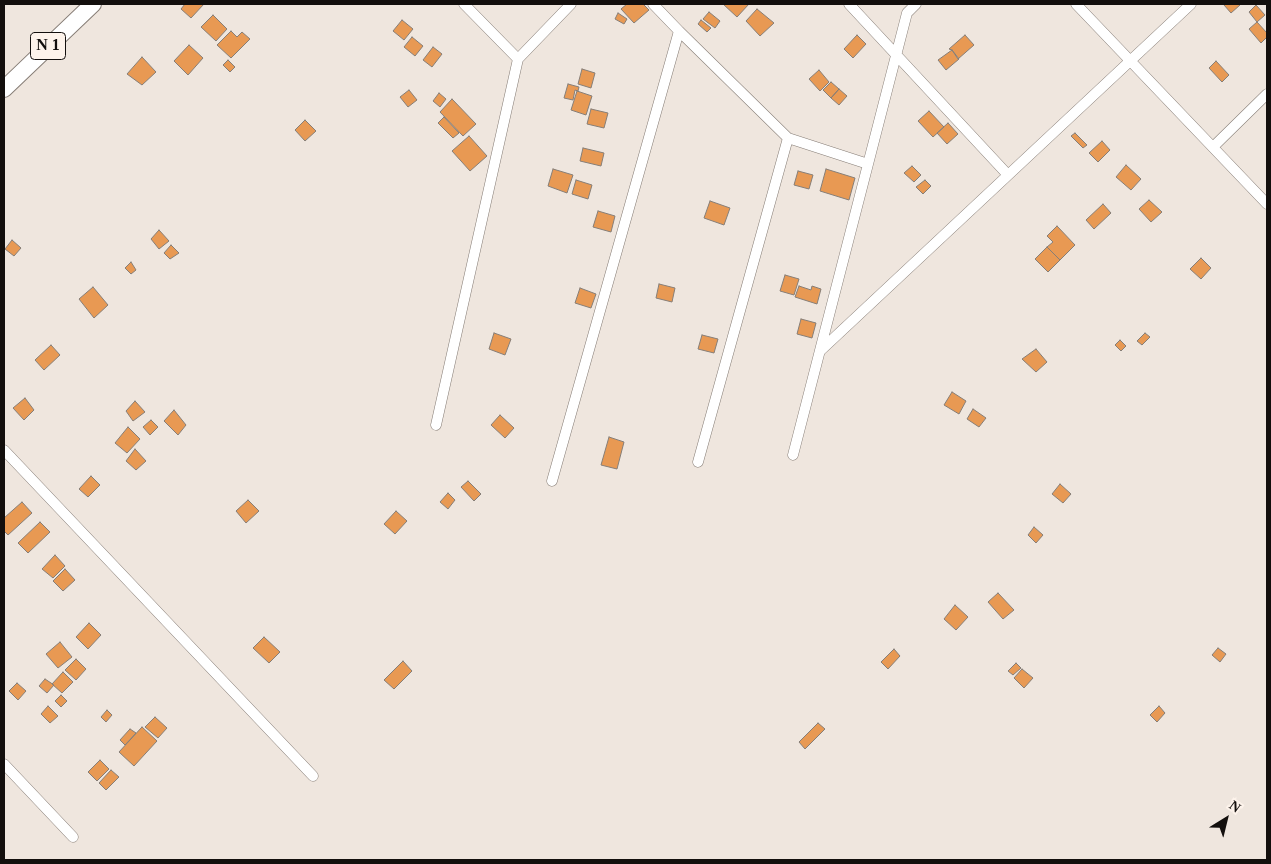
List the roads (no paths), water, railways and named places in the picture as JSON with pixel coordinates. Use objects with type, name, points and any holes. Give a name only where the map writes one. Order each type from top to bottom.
[{"type":"highway","name":"N 1","points":[[4,89],[93,4]]},
{"type":"street","points":[[464,4],[518,59]]},
{"type":"street","points":[[436,425],[518,59],[571,4]]},
{"type":"street","points":[[653,4],[678,31],[788,138],[868,164]]},
{"type":"street","points":[[849,4],[1008,175]]},
{"type":"street","points":[[793,455],[907,13],[916,4]]},
{"type":"street","points":[[1076,4],[1267,204]]},
{"type":"street","points":[[820,351],[1191,4]]},
{"type":"street","points":[[552,481],[678,31]]},
{"type":"street","points":[[1213,147],[1267,94]]},
{"type":"street","points":[[698,462],[788,138]]},
{"type":"street","points":[[4,450],[313,776]]},
{"type":"street","points":[[4,764],[73,838]]}]
